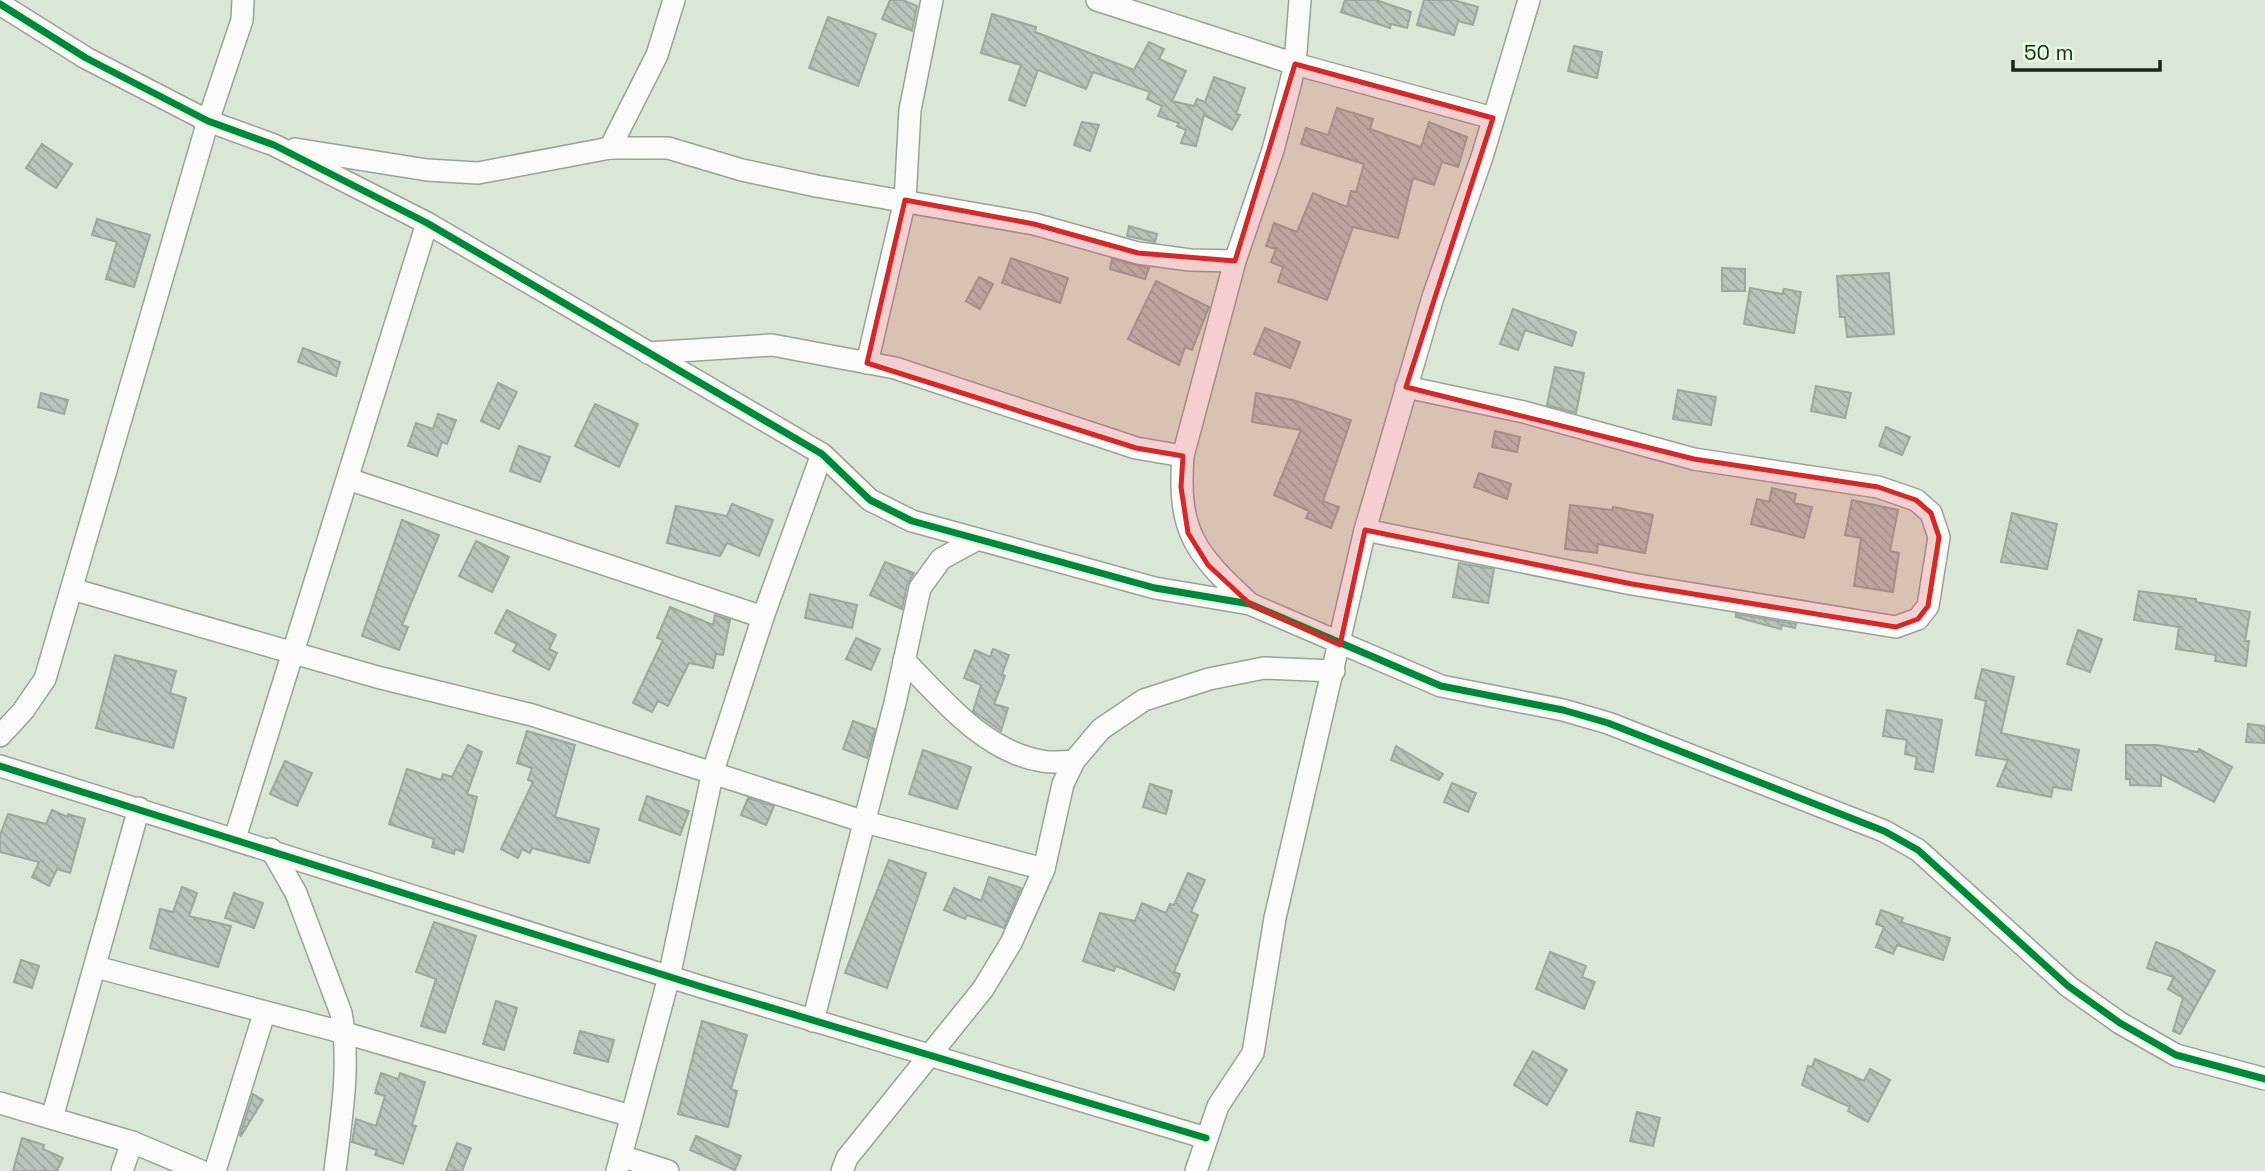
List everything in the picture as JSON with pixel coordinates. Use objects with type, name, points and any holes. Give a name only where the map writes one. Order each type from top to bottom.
[{"type":"street","points":[[0,736],[23,711],[45,679],[208,121],[242,20],[243,0]]},
{"type":"street","points":[[610,148],[657,55],[674,0]]},
{"type":"street","points":[[867,363],[905,200],[910,110],[932,0]]},
{"type":"street","points":[[1097,0],[1119,3],[1295,64],[1493,118]]},
{"type":"street","points":[[1250,604],[1208,565],[1188,533],[1181,487],[1184,456],[1235,261],[1273,150],[1295,64],[1300,0]]},
{"type":"street","points":[[1196,1171],[1218,1106],[1253,1053],[1275,918],[1366,530],[1406,387],[1529,0]]},
{"type":"street","points":[[0,4],[86,58],[208,121],[274,145],[428,223],[821,454],[870,500],[912,521],[1155,588],[1250,604],[1441,687],[1563,710],[1608,723],[1884,831],[1918,850],[2068,986],[2120,1023],[2176,1055],[2265,1079]]},
{"type":"street","points":[[274,145],[379,164],[478,173],[610,148],[668,148],[816,186],[1034,224],[1138,253],[1190,260],[1235,261]]},
{"type":"street","points":[[235,838],[428,223]]},
{"type":"street","points":[[648,353],[772,345],[895,368],[1136,448],[1184,456]]},
{"type":"street","points":[[1366,530],[1632,584],[1896,627],[1917,619],[1928,606],[1939,537],[1931,513],[1916,500],[1878,487],[1694,459],[1524,412],[1406,387]]},
{"type":"street","points":[[668,1171],[619,1164],[668,976],[713,771],[763,617],[821,454]]},
{"type":"street","points":[[348,480],[763,617]]},
{"type":"street","points":[[813,1021],[865,821],[920,588],[941,559],[976,540]]},
{"type":"street","points":[[72,589],[294,653],[532,715],[865,821],[1044,869]]},
{"type":"street","points":[[904,660],[961,717],[997,744],[1042,762],[1074,761]]},
{"type":"street","points":[[842,1171],[846,1158],[983,989],[1012,943],[1044,869],[1055,811],[1074,761],[1101,729],[1144,700],[1209,679],[1264,668],[1334,671]]},
{"type":"street","points":[[0,766],[813,1021],[1206,1138]]},
{"type":"street","points":[[52,1118],[139,808]]},
{"type":"street","points":[[271,849],[296,893],[341,1013],[345,1033],[342,1118],[335,1171]]},
{"type":"street","points":[[96,967],[264,1014],[345,1033],[631,1116]]},
{"type":"street","points":[[215,1171],[264,1014]]},
{"type":"street","points":[[0,1103],[132,1142],[201,1171]]},
{"type":"street","points":[[122,1171],[132,1142]]},
{"type":"highlighted area","points":[[1295,64],[1493,118],[1406,387],[1694,459],[1878,487],[1916,500],[1931,513],[1939,537],[1928,606],[1918,619],[1896,627],[1632,584],[1365,530],[1340,645],[1250,604],[1208,565],[1188,533],[1181,487],[1183,456],[1136,448],[867,363],[905,200],[1034,224],[1138,253],[1235,261]]},
{"type":"building","points":[[890,0],[903,0],[917,6],[912,31],[882,19]]},
{"type":"building","points":[[1345,0],[1376,0],[1411,12],[1407,28],[1391,24],[1390,28],[1341,12]]},
{"type":"building","points":[[1424,0],[1453,0],[1478,7],[1473,25],[1458,21],[1454,35],[1417,25]]},
{"type":"building","points":[[992,14],[1036,27],[1035,32],[1134,70],[1149,42],[1164,49],[1159,59],[1186,71],[1172,101],[1194,106],[1197,99],[1205,102],[1214,77],[1245,88],[1236,114],[1240,115],[1232,130],[1204,115],[1196,146],[1181,143],[1186,130],[1177,126],[1179,123],[1158,116],[1162,106],[1147,99],[1150,92],[1093,72],[1086,89],[1038,70],[1025,106],[1009,100],[1021,65],[981,53]]},
{"type":"building","points":[[828,17],[876,34],[858,86],[809,68]]},
{"type":"building","points":[[1574,46],[1602,52],[1597,78],[1568,71]]},
{"type":"building","points":[[1337,108],[1373,119],[1370,129],[1421,147],[1429,122],[1467,137],[1458,167],[1442,162],[1434,185],[1413,178],[1398,238],[1353,227],[1327,300],[1278,282],[1283,267],[1271,262],[1276,249],[1266,246],[1274,223],[1297,232],[1313,193],[1347,207],[1351,191],[1356,192],[1364,164],[1301,144],[1306,128],[1328,135]]},
{"type":"building","points":[[1082,122],[1099,125],[1090,151],[1074,145]]},
{"type":"building","points":[[42,144],[72,164],[56,188],[26,168]]},
{"type":"building","points":[[97,219],[150,235],[134,287],[106,279],[117,242],[92,235]]},
{"type":"building","points":[[1129,226],[1157,234],[1155,242],[1127,236]]},
{"type":"building","points":[[1011,258],[1068,278],[1060,303],[1002,283]]},
{"type":"building","points":[[1112,259],[1149,268],[1145,279],[1110,269]]},
{"type":"building","points":[[1722,268],[1745,269],[1745,291],[1722,291]]},
{"type":"building","points":[[1889,273],[1894,334],[1847,337],[1845,317],[1840,317],[1837,276]]},
{"type":"building","points":[[979,277],[993,284],[980,309],[966,301]]},
{"type":"building","points":[[1156,281],[1209,307],[1192,350],[1185,347],[1179,365],[1128,339]]},
{"type":"building","points":[[1750,288],[1782,294],[1784,289],[1801,292],[1794,333],[1744,324]]},
{"type":"building","points":[[1513,309],[1576,332],[1572,346],[1525,330],[1518,350],[1500,344]]},
{"type":"building","points":[[1265,328],[1300,342],[1290,368],[1254,354]]},
{"type":"building","points":[[303,348],[340,362],[336,376],[298,362]]},
{"type":"building","points":[[1555,367],[1584,373],[1576,413],[1547,405]]},
{"type":"building","points":[[498,383],[517,392],[499,429],[481,421]]},
{"type":"building","points":[[1816,386],[1851,393],[1845,418],[1811,411]]},
{"type":"building","points":[[1678,390],[1716,397],[1711,425],[1673,419]]},
{"type":"building","points":[[41,393],[68,400],[64,414],[38,407]]},
{"type":"building","points":[[1256,393],[1293,400],[1351,420],[1323,501],[1339,507],[1331,528],[1306,518],[1309,511],[1274,495],[1301,430],[1252,422]]},
{"type":"building","points":[[595,404],[638,424],[619,467],[575,446]]},
{"type":"building","points":[[438,414],[456,420],[447,444],[442,442],[437,456],[408,446],[416,423],[433,429]]},
{"type":"building","points":[[1886,427],[1910,437],[1902,455],[1879,446]]},
{"type":"building","points":[[1495,431],[1520,437],[1517,452],[1492,447]]},
{"type":"building","points":[[519,446],[550,457],[540,482],[510,471]]},
{"type":"building","points":[[1479,473],[1511,484],[1507,499],[1474,487]]},
{"type":"building","points":[[1772,488],[1796,494],[1794,503],[1812,507],[1804,538],[1751,524],[1757,499],[1769,502]]},
{"type":"building","points":[[1852,500],[1898,510],[1890,551],[1899,553],[1893,592],[1854,586],[1861,538],[1845,535]]},
{"type":"building","points":[[732,504],[773,520],[759,556],[727,543],[720,556],[667,543],[676,506],[727,516]]},
{"type":"building","points":[[1570,505],[1612,510],[1613,507],[1653,515],[1645,553],[1598,544],[1597,553],[1565,549]]},
{"type":"building","points":[[2012,513],[2057,524],[2047,569],[2001,562]]},
{"type":"building","points":[[402,520],[439,535],[402,625],[408,627],[399,650],[362,636]]},
{"type":"building","points":[[476,541],[509,557],[492,592],[459,576]]},
{"type":"building","points":[[885,562],[914,573],[907,585],[902,609],[870,595]]},
{"type":"building","points":[[1459,563],[1494,569],[1488,603],[1453,597]]},
{"type":"building","points":[[2139,591],[2196,599],[2196,602],[2250,612],[2245,641],[2249,641],[2246,666],[2215,661],[2216,655],[2176,649],[2179,627],[2134,620]]},
{"type":"building","points":[[810,594],[857,605],[852,628],[805,618]]},
{"type":"building","points":[[670,607],[713,625],[715,615],[730,620],[723,655],[716,654],[713,668],[689,663],[668,706],[658,701],[652,712],[633,703],[663,640],[657,638]]},
{"type":"building","points":[[507,610],[556,635],[549,649],[557,653],[549,670],[513,651],[517,644],[495,633]]},
{"type":"building","points":[[1736,614],[1796,624],[1795,628],[1782,625],[1781,629],[1736,617]]},
{"type":"building","points":[[2078,630],[2102,639],[2090,672],[2067,664]]},
{"type":"building","points":[[856,638],[880,649],[871,670],[846,659]]},
{"type":"building","points":[[993,649],[1009,655],[1002,674],[1005,676],[994,704],[1008,708],[1001,731],[973,711],[981,685],[964,678],[975,650],[990,657]]},
{"type":"building","points":[[115,655],[176,671],[170,693],[186,698],[173,748],[96,728]]},
{"type":"building","points":[[1982,669],[2014,677],[2001,733],[2079,750],[2071,790],[2053,787],[2051,797],[1997,786],[2008,760],[1976,755],[1986,701],[1975,698]]},
{"type":"building","points":[[1887,710],[1942,720],[1933,772],[1915,769],[1917,757],[1905,754],[1907,740],[1883,736]]},
{"type":"building","points":[[853,721],[875,729],[867,758],[843,749]]},
{"type":"building","points":[[2248,724],[2265,726],[2265,743],[2246,742]]},
{"type":"building","points":[[527,731],[575,745],[555,817],[599,829],[589,863],[532,848],[530,853],[522,849],[518,858],[501,849],[533,782],[528,780],[532,768],[517,763]]},
{"type":"building","points":[[468,745],[482,752],[467,794],[477,797],[463,852],[455,849],[454,854],[432,847],[434,839],[389,824],[407,769],[441,780],[443,774],[452,777]]},
{"type":"building","points":[[2126,745],[2157,745],[2198,752],[2199,749],[2232,767],[2214,802],[2161,774],[2161,786],[2130,785],[2130,779],[2126,779]]},
{"type":"building","points":[[1396,746],[1443,774],[1439,780],[1391,760]]},
{"type":"building","points":[[923,750],[971,767],[957,809],[909,794]]},
{"type":"building","points":[[285,761],[312,773],[297,806],[270,794]]},
{"type":"building","points":[[1452,783],[1476,793],[1468,812],[1444,802]]},
{"type":"building","points":[[1150,784],[1172,791],[1166,814],[1143,807]]},
{"type":"building","points":[[647,796],[689,811],[680,835],[639,820]]},
{"type":"building","points":[[748,798],[774,806],[766,825],[741,815]]},
{"type":"building","points":[[52,810],[68,817],[68,814],[85,819],[70,873],[57,869],[49,886],[32,877],[39,862],[0,852],[0,835],[8,814],[46,824]]},
{"type":"building","points":[[889,860],[926,873],[887,988],[845,973]]},
{"type":"building","points":[[1188,873],[1205,880],[1191,912],[1198,915],[1174,972],[1180,974],[1174,990],[1116,966],[1114,971],[1083,961],[1100,913],[1135,921],[1142,903],[1166,913],[1170,904],[1174,905]]},
{"type":"building","points":[[989,877],[1021,888],[1004,928],[967,915],[965,919],[944,910],[954,888],[981,901]]},
{"type":"building","points":[[182,887],[197,893],[189,916],[231,926],[218,967],[150,948],[160,909],[173,912]]},
{"type":"building","points":[[234,893],[263,903],[254,928],[225,918]]},
{"type":"building","points":[[1881,910],[1903,918],[1901,922],[1950,938],[1943,960],[1897,945],[1893,954],[1876,947],[1884,927],[1876,924]]},
{"type":"building","points":[[434,922],[476,936],[445,1033],[421,1026],[436,979],[416,972]]},
{"type":"building","points":[[2156,942],[2215,971],[2180,1034],[2173,1031],[2183,998],[2168,989],[2174,977],[2147,968]]},
{"type":"building","points":[[1550,952],[1586,966],[1582,977],[1595,982],[1584,1009],[1536,989]]},
{"type":"building","points":[[21,960],[39,966],[32,988],[14,982]]},
{"type":"building","points":[[496,1001],[517,1008],[504,1050],[483,1044]]},
{"type":"building","points":[[702,1021],[747,1035],[731,1089],[737,1091],[728,1127],[678,1114]]},
{"type":"building","points":[[580,1031],[614,1040],[608,1062],[574,1053]]},
{"type":"building","points":[[1533,1051],[1567,1070],[1547,1105],[1514,1085]]},
{"type":"building","points":[[1815,1059],[1864,1081],[1870,1069],[1890,1080],[1868,1122],[1848,1111],[1850,1107],[1802,1085],[1808,1066],[1812,1067]]},
{"type":"building","points":[[381,1073],[398,1079],[400,1073],[425,1082],[412,1125],[416,1126],[403,1164],[375,1155],[377,1150],[352,1142],[356,1119],[376,1126],[385,1096],[375,1093]]},
{"type":"building","points":[[253,1094],[263,1100],[241,1136],[240,1135]]},
{"type":"building","points":[[1637,1112],[1660,1118],[1653,1146],[1630,1141]]},
{"type":"building","points":[[696,1136],[741,1156],[735,1170],[690,1150]]},
{"type":"building","points":[[22,1138],[44,1145],[43,1149],[63,1158],[57,1171],[13,1171]]},
{"type":"building","points":[[457,1143],[471,1148],[462,1171],[446,1171]]},
{"type":"cycle path","points":[[0,4],[86,58],[208,121],[274,145],[427,223],[822,454],[870,500],[912,521],[1155,588],[1250,604],[1441,686],[1563,710],[1608,723],[1884,831],[1918,850],[2068,986],[2120,1023],[2176,1055],[2265,1079]]},
{"type":"cycle path","points":[[0,766],[702,987],[1206,1138]]}]
